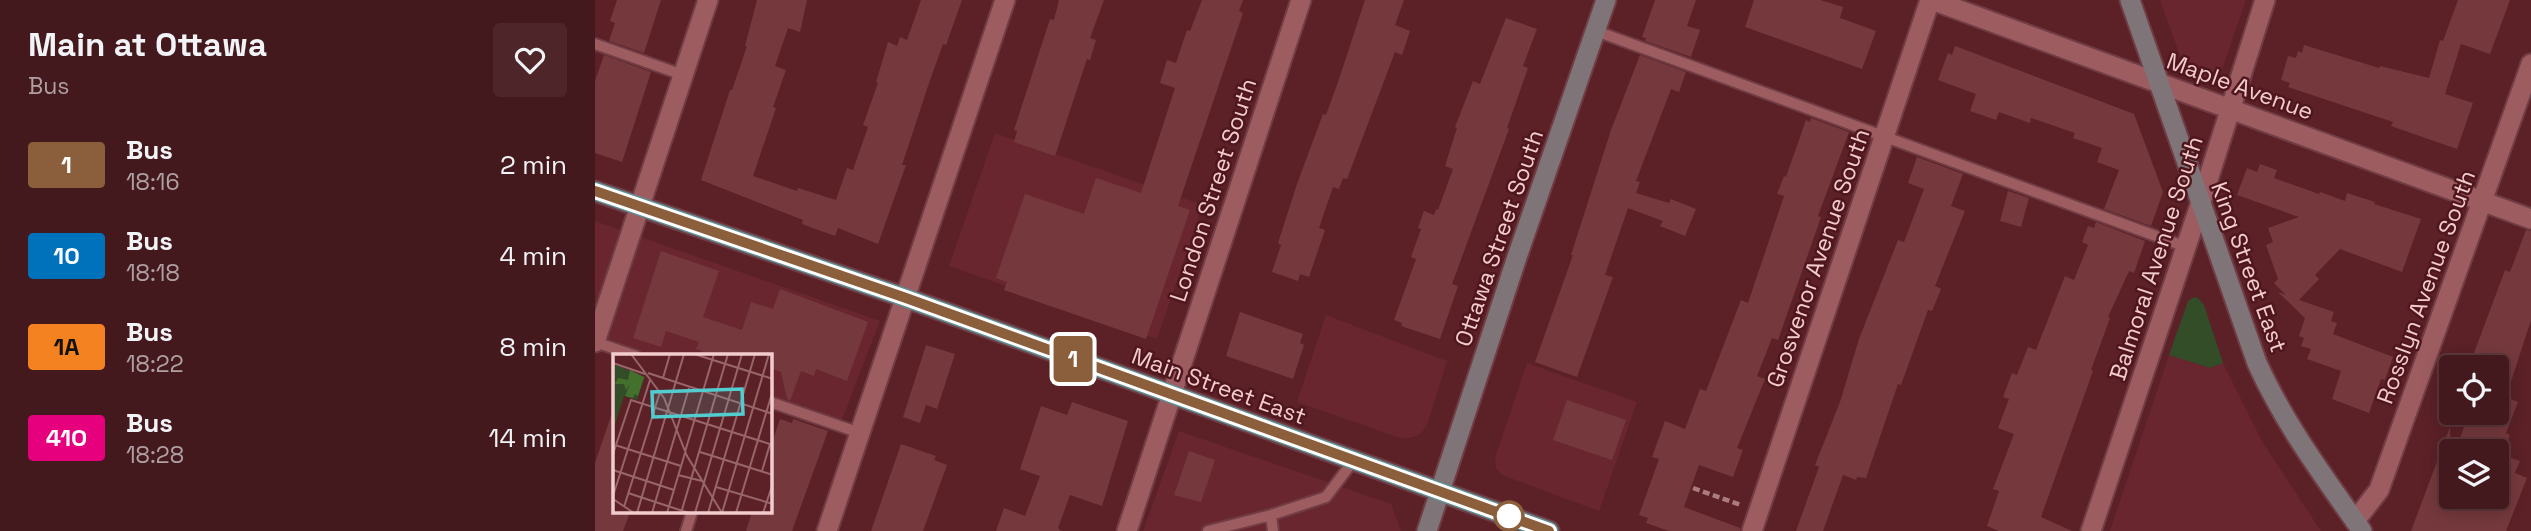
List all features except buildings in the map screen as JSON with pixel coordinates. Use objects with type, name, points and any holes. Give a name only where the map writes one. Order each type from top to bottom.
[{"type":"main road","name":"Ottawa Street South","points":[[1427,531],[1517,257],[1606,0]]},
{"type":"main road","name":"King Street East","points":[[2130,0],[2257,363],[2275,403],[2312,461],[2359,526]]},
{"type":"main road","name":"Main Street East","points":[[595,191],[906,298],[1549,531]]},
{"type":"street","points":[[595,342],[708,0]]},
{"type":"street","points":[[827,531],[1005,0]]},
{"type":"street","name":"London Street South","points":[[1129,530],[1301,0]]},
{"type":"street","name":"Maple Avenue","points":[[1931,0],[2157,80],[2198,99],[2230,108],[2531,219]]},
{"type":"street","name":"Grosvenor Avenue South","points":[[1752,531],[1931,0]]},
{"type":"street","name":"Balmoral Avenue South","points":[[2091,531],[2265,0]]},
{"type":"street","name":"Rosslyn Avenue South","points":[[2359,526],[2379,490],[2531,64]]},
{"type":"lane","points":[[1596,31],[2186,247]]},
{"type":"lane","points":[[595,44],[683,75]]},
{"type":"lane","points":[[595,342],[630,354]]},
{"type":"lane","points":[[772,403],[859,433]]},
{"type":"lane","points":[[1207,531],[1326,497],[1354,460]]},
{"type":"lane","points":[[685,531],[691,514]]},
{"type":"lane","points":[[1271,514],[1273,531]]},
{"type":"path","points":[[1693,488],[1758,511]]},
{"type":"shaded area","points":[[2160,0],[2246,0],[2220,75],[2209,78],[2197,76],[2185,69]]},
{"type":"shaded area","points":[[995,133],[1203,205],[1157,339],[949,266]]},
{"type":"shaded area","points":[[595,221],[880,321],[838,430],[772,406],[772,354],[631,354],[595,341]]},
{"type":"shaded area","points":[[1326,315],[1447,361],[1427,425],[1417,436],[1403,439],[1297,402]]},
{"type":"shaded area","points":[[2169,355],[2210,368],[2223,363],[2263,443],[2321,531],[2110,531]]},
{"type":"shaded area","points":[[1527,363],[1637,402],[1599,511],[1502,475],[1496,468],[1495,458]]},
{"type":"shaded area","points":[[1179,431],[1391,504],[1401,531],[1143,531]]},
{"type":"green space","points":[[2194,297],[2204,305],[2223,363],[2210,368],[2169,355],[2188,301]]},
{"type":"bus line","name":"1","points":[[595,191],[906,298],[1549,531]]}]
